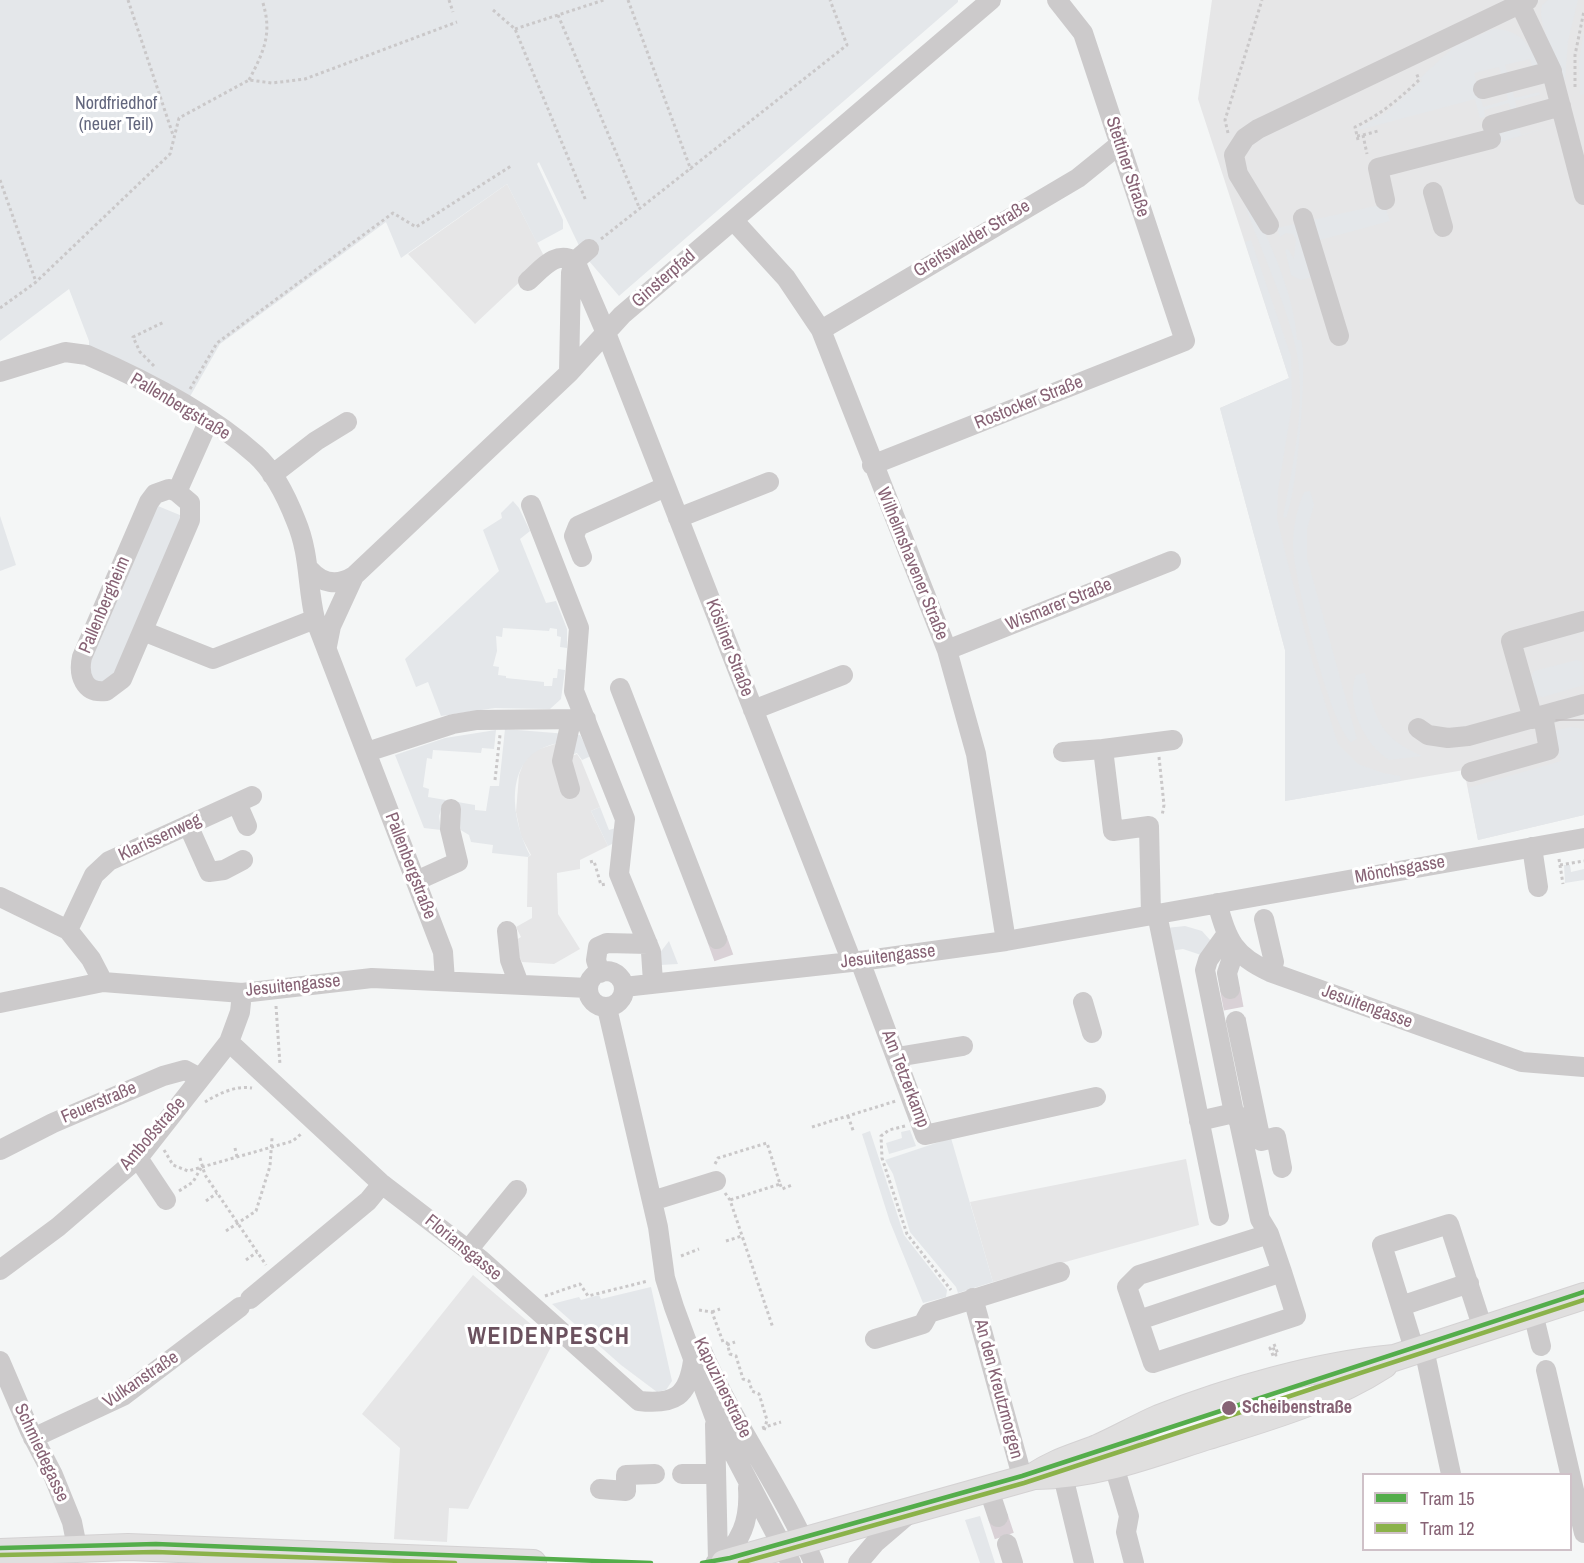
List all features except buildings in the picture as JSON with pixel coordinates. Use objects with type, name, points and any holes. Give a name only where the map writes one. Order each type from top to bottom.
[{"type":"main road","points":[[1029,1478],[1059,1460],[1095,1449],[1159,1419],[1222,1398],[1296,1374],[1411,1353],[1584,1296]]},
{"type":"main road","points":[[719,1562],[798,1554],[910,1513],[1029,1478],[1063,1476],[1114,1466],[1314,1400],[1411,1353]]},
{"type":"main road","points":[[0,1552],[77,1547],[219,1557],[533,1563]]},
{"type":"street","name":"Ginsterpfad","points":[[327,646],[334,617],[354,576],[569,373],[606,333],[670,272],[991,0]]},
{"type":"street","name":"Stettiner Straße","points":[[1057,0],[1083,33],[1185,342]]},
{"type":"street","points":[[1269,225],[1238,174],[1234,155],[1245,138],[1257,129],[1524,2],[1552,71],[1584,196]]},
{"type":"street","points":[[1483,89],[1552,71]]},
{"type":"street","points":[[1385,200],[1378,168],[1491,132],[1561,106]]},
{"type":"street","name":"Greifswalder Straße","points":[[821,330],[1078,178],[1120,144]]},
{"type":"street","points":[[1566,171],[1584,196]]},
{"type":"street","points":[[1433,192],[1443,227]]},
{"type":"street","points":[[1303,218],[1339,336]]},
{"type":"street","name":"Wilhelmshavener Straße","points":[[734,220],[786,278],[821,330],[872,465],[947,650],[976,754],[1006,941]]},
{"type":"street","points":[[528,281],[553,259],[582,255],[569,294],[569,373]]},
{"type":"street","name":"Kösliner Straße","points":[[582,255],[606,333],[665,487],[856,962]]},
{"type":"street","name":"Rostocker Straße","points":[[872,465],[1185,342]]},
{"type":"street","name":"Pallenbergstraße","points":[[0,372],[59,354],[79,353],[108,365],[209,420],[257,456],[272,475],[297,522],[310,570],[315,619],[443,952],[445,981]]},
{"type":"street","points":[[177,492],[209,420]]},
{"type":"street","points":[[272,475],[316,441],[347,422]]},
{"type":"street","points":[[678,518],[769,482]]},
{"type":"street","points":[[582,558],[574,536],[578,526],[665,487]]},
{"type":"street","name":"Pallenbergheim","points":[[161,490],[177,492],[190,503],[190,520],[143,631],[119,683],[101,692],[91,689],[84,683],[81,671],[82,657],[149,502],[161,490]]},
{"type":"street","points":[[531,506],[579,628],[574,682],[579,720],[625,819],[619,874],[651,952],[653,982]]},
{"type":"street","name":"Wismarer Straße","points":[[947,650],[1171,561]]},
{"type":"street","points":[[310,570],[321,580],[334,583],[341,583],[354,576]]},
{"type":"street","points":[[143,631],[206,659],[213,659],[315,619]]},
{"type":"street","points":[[1471,772],[1549,750],[1511,641],[1584,621]]},
{"type":"street","points":[[753,710],[843,675]]},
{"type":"street","points":[[620,687],[717,939]]},
{"type":"street","points":[[1418,728],[1428,735],[1448,738],[1468,736],[1584,704]]},
{"type":"street","points":[[367,752],[453,724],[502,718],[579,720]]},
{"type":"street","points":[[570,789],[562,761],[579,720]]},
{"type":"street","points":[[1063,752],[1165,741]]},
{"type":"street","points":[[1103,749],[1113,831],[1149,826],[1149,885],[1154,914],[1219,1216]]},
{"type":"street","name":"Klarissenweg","points":[[68,930],[94,875],[109,861],[244,799],[247,826]]},
{"type":"street","points":[[416,881],[458,862],[450,829],[452,809]]},
{"type":"street","points":[[188,825],[209,872],[224,870],[243,860]]},
{"type":"street","name":"Mönchsgasse","points":[[1217,903],[1584,838]]},
{"type":"street","points":[[1532,847],[1546,883]]},
{"type":"street","points":[[1137,860],[1141,884],[1149,885]]},
{"type":"street","points":[[0,897],[68,930],[92,959],[103,982]]},
{"type":"street","points":[[1217,903],[1230,942],[1227,973],[1230,989]]},
{"type":"street","name":"Jesuitengasse","points":[[624,987],[727,967],[856,962],[1006,941],[1217,903]]},
{"type":"street","points":[[1264,918],[1274,962],[1270,972]]},
{"type":"street","points":[[507,931],[510,960],[519,984]]},
{"type":"street","points":[[1230,942],[1208,960],[1205,970],[1234,1113],[1239,1122],[1260,1219],[1269,1234],[1296,1316],[1153,1363],[1127,1287],[1139,1275],[1269,1234]]},
{"type":"street","name":"Jesuitengasse","points":[[1230,942],[1251,963],[1270,972],[1522,1062],[1584,1067]]},
{"type":"street","points":[[594,980],[617,976],[624,987],[620,1001],[607,1008],[595,1004],[594,980],[598,947],[608,943],[648,944]]},
{"type":"street","name":"Am Tetzerkamp","points":[[856,962],[897,1058],[926,1135],[1096,1097]]},
{"type":"street","name":"Jesuitengasse","points":[[0,1003],[103,982],[242,993],[372,978],[519,984],[594,980]]},
{"type":"street","name":"Amboßstraße","points":[[0,1270],[58,1227],[138,1158],[229,1042],[240,1012],[242,993]]},
{"type":"street","points":[[1083,1002],[1092,1033]]},
{"type":"street","name":"Kapuzinerstraße","points":[[607,1008],[658,1227],[665,1278],[693,1361],[715,1418],[747,1482],[798,1554]]},
{"type":"street","points":[[1236,1021],[1260,1141],[1276,1137],[1282,1168]]},
{"type":"street","name":"Floriansgasse","points":[[229,1042],[382,1184],[468,1250],[639,1401],[654,1402],[677,1397],[688,1384],[693,1361]]},
{"type":"street","points":[[897,1058],[963,1046]]},
{"type":"street","name":"Feuerstraße","points":[[0,1150],[53,1123],[163,1076],[185,1070],[200,1078]]},
{"type":"street","points":[[1199,1121],[1234,1113]]},
{"type":"street","points":[[138,1158],[166,1200]]},
{"type":"street","points":[[652,1201],[718,1176]]},
{"type":"street","name":"Vulkanstraße","points":[[33,1438],[123,1396],[276,1279],[368,1201],[382,1184]]},
{"type":"street","points":[[468,1250],[517,1190]]},
{"type":"street","points":[[1452,1473],[1411,1353],[1401,1306],[1382,1245],[1449,1224],[1483,1329]]},
{"type":"street","name":"Kapuzinerstraße","points":[[658,1227],[684,1304],[716,1382],[735,1419],[796,1521],[798,1554]]},
{"type":"street","name":"An den Kreutzmorgen","points":[[875,1339],[923,1324],[929,1313],[1060,1272]]},
{"type":"street","points":[[1139,1320],[1282,1272]]},
{"type":"street","points":[[1401,1306],[1468,1283]]},
{"type":"street","name":"An den Kreutzmorgen","points":[[964,1301],[1029,1478]]},
{"type":"street","points":[[1533,1313],[1540,1346]]},
{"type":"street","name":"Schmiedegasse","points":[[0,1361],[33,1438],[53,1475],[72,1522],[77,1547]]},
{"type":"street","points":[[1546,1370],[1570,1473]]},
{"type":"street","points":[[715,1418],[719,1562]]},
{"type":"street","points":[[1114,1466],[1129,1516],[1126,1532],[1134,1563]]},
{"type":"street","points":[[600,1489],[626,1491],[627,1475],[655,1474]]},
{"type":"street","points":[[682,1474],[716,1474]]},
{"type":"street","points":[[1063,1476],[1084,1563]]},
{"type":"street","name":"Kapuzinerstraße","points":[[719,1562],[737,1541],[747,1522],[747,1482]]},
{"type":"street","points":[[1572,1482],[1584,1533]]},
{"type":"street","points":[[989,1490],[998,1517]]},
{"type":"street","points":[[858,1563],[875,1543],[910,1513]]},
{"type":"path","points":[[128,0],[173,135]]},
{"type":"path","points":[[0,308],[36,282],[170,154],[179,118],[249,80],[263,52],[269,21],[262,0]]},
{"type":"path","points":[[448,0],[453,12]]},
{"type":"path","points":[[515,29],[604,0]]},
{"type":"path","points":[[628,0],[691,170]]},
{"type":"path","points":[[582,255],[639,207],[691,170],[847,45],[830,0]]},
{"type":"path","points":[[1234,155],[1225,120],[1262,0]]},
{"type":"path","points":[[493,9],[515,29],[586,201]]},
{"type":"path","points":[[1575,90],[1575,55],[1584,11]]},
{"type":"path","points":[[558,15],[639,207]]},
{"type":"path","points":[[249,80],[272,83],[305,79],[457,22]]},
{"type":"path","points":[[1358,140],[1355,127],[1382,114],[1419,80],[1409,57]]},
{"type":"path","points":[[1363,135],[1378,131]]},
{"type":"path","points":[[186,396],[217,343],[393,213],[416,227],[511,166]]},
{"type":"path","points":[[0,180],[36,282]]},
{"type":"path","points":[[162,374],[140,352],[133,337],[164,322]]},
{"type":"path","points":[[495,780],[502,718]]},
{"type":"path","points":[[1149,826],[1164,813],[1165,741]]},
{"type":"path","points":[[1556,842],[1563,884]]},
{"type":"path","points":[[1560,865],[1584,861]]},
{"type":"path","points":[[1546,883],[1562,878]]},
{"type":"path","points":[[171,1115],[184,1115],[219,1094],[246,1087],[282,1092],[275,989]]},
{"type":"path","points":[[812,1127],[912,1096]]},
{"type":"path","points":[[848,1116],[854,1132]]},
{"type":"path","points":[[155,1136],[173,1165],[188,1171],[294,1141],[313,1120]]},
{"type":"path","points":[[921,1122],[884,1132],[879,1148],[907,1234],[964,1301]]},
{"type":"path","points":[[226,1231],[256,1211],[270,1166],[272,1138]]},
{"type":"path","points":[[767,1143],[782,1189],[792,1185]]},
{"type":"path","points":[[235,1148],[237,1157]]},
{"type":"path","points":[[200,1158],[217,1193],[276,1279]]},
{"type":"path","points":[[166,1200],[193,1182],[202,1166]]},
{"type":"path","points":[[718,1176],[730,1200],[773,1328]]},
{"type":"path","points":[[730,1200],[780,1184]]},
{"type":"path","points":[[206,1201],[217,1193]]},
{"type":"path","points":[[726,1241],[742,1236]]},
{"type":"path","points":[[681,1257],[699,1249]]},
{"type":"path","points":[[246,1260],[257,1252]]},
{"type":"path","points":[[547,1295],[580,1284],[588,1296],[665,1278]]},
{"type":"path","points":[[699,1310],[712,1312],[720,1309]]},
{"type":"path","points":[[712,1312],[723,1342],[727,1345],[728,1354],[736,1356],[743,1379],[748,1381],[752,1391]]},
{"type":"path","points":[[727,1345],[735,1342]]},
{"type":"path","points":[[1274,1344],[1278,1354],[1276,1355],[1273,1347],[1270,1348],[1274,1358]]},
{"type":"path","points":[[744,1393],[752,1391],[759,1394],[767,1420],[763,1427],[764,1436]]},
{"type":"path","points":[[763,1427],[781,1422]]},
{"type":"shaded area","points":[[1212,0],[1584,0],[1584,815],[1478,840],[1464,770],[1285,801],[1285,650],[1220,408],[1289,378],[1198,99]]},
{"type":"shaded area","points":[[507,184],[545,258],[475,324],[408,254]]},
{"type":"shaded area","points":[[558,743],[566,758],[577,754],[581,760],[600,807],[591,811],[608,846],[580,860],[580,869],[557,873],[558,914],[580,949],[554,964],[522,962],[511,943],[521,937],[516,927],[532,918],[532,907],[527,907],[528,857],[531,855],[521,836],[516,812],[519,775],[525,759],[533,751]]},
{"type":"shaded area","points":[[1186,1159],[1199,1225],[993,1282],[970,1202]]},
{"type":"shaded area","points":[[473,1275],[553,1343],[468,1509],[449,1508],[447,1542],[394,1539],[400,1448],[362,1414]]},
{"type":"green space","name":"Nordfriedhof (neuer Teil)","points":[[0,0],[958,0],[958,2],[619,296],[583,254],[539,162],[537,164],[563,220],[563,229],[537,243],[507,184],[401,258],[386,222],[220,344],[188,400],[89,348],[89,341],[69,289],[0,341]]},
{"type":"green space","points":[[1548,0],[1578,0],[1568,41],[1565,81],[1542,22],[1542,5]]},
{"type":"green space","points":[[1493,29],[1516,34],[1527,44],[1538,64],[1533,69],[1530,59],[1505,65],[1508,75],[1502,76],[1499,67],[1474,73],[1483,107],[1508,100],[1506,90],[1512,88],[1514,98],[1539,92],[1540,95],[1515,101],[1517,111],[1512,113],[1509,103],[1484,110],[1485,117],[1480,118],[1475,99],[1359,130],[1358,128],[1383,115],[1422,81],[1420,78],[1455,46]]},
{"type":"green space","points":[[1584,30],[1584,94],[1580,95],[1579,62]]},
{"type":"green space","points":[[1559,124],[1494,144],[1491,133],[1519,127],[1521,135]]},
{"type":"green space","points":[[1244,202],[1251,203],[1274,253],[1291,305],[1297,340],[1301,340],[1303,354],[1300,430],[1294,484],[1286,518],[1283,517],[1299,415],[1297,354],[1287,316]]},
{"type":"green space","points":[[1384,204],[1390,221],[1313,242],[1308,221]]},
{"type":"green space","points":[[1300,223],[1315,276],[1301,280],[1291,275],[1285,250],[1288,249],[1294,259],[1296,239],[1293,234],[1286,233],[1280,237],[1277,228]]},
{"type":"green space","points":[[1251,240],[1291,356],[1292,405],[1278,490],[1277,519],[1312,661],[1338,744],[1358,764],[1400,776],[1401,781],[1285,801],[1285,650],[1220,408],[1289,378],[1245,242]]},
{"type":"green space","points":[[1310,491],[1314,505],[1307,529],[1307,558],[1357,739],[1351,742],[1333,709],[1314,650],[1295,563],[1294,527],[1304,492]]},
{"type":"green space","points":[[513,501],[530,531],[520,539],[546,603],[556,601],[567,629],[567,648],[560,647],[561,637],[557,636],[557,629],[550,628],[549,631],[503,628],[502,637],[496,636],[497,651],[493,666],[499,667],[498,675],[544,682],[544,686],[552,686],[553,678],[557,678],[558,669],[565,670],[561,699],[550,709],[495,708],[441,716],[428,682],[416,687],[405,659],[499,571],[483,530],[502,518],[501,513]]},
{"type":"green space","points":[[153,504],[187,518],[111,683],[93,682],[86,659]]},
{"type":"green space","points":[[0,516],[16,565],[0,571]]},
{"type":"green space","points":[[1577,660],[1582,662],[1584,685],[1543,697],[1536,695],[1531,676],[1534,671]]},
{"type":"green space","points":[[1365,673],[1376,713],[1387,733],[1408,749],[1422,756],[1389,760],[1380,753],[1365,734],[1355,710],[1353,686],[1356,675]]},
{"type":"green space","points":[[1571,727],[1584,729],[1584,815],[1478,840],[1468,788],[1561,761],[1553,731]]},
{"type":"green space","points":[[505,729],[580,735],[591,756],[582,760],[577,753],[566,757],[558,743],[540,749],[527,760],[519,773],[515,805],[518,823],[530,855],[528,857],[492,853],[493,845],[471,842],[469,835],[459,829],[458,806],[443,804],[439,816],[441,830],[424,828],[395,755],[445,738],[496,730],[494,749],[482,748],[481,753],[433,750],[432,759],[427,758],[423,787],[429,789],[428,797],[475,805],[475,810],[486,811],[490,786],[499,786]]},
{"type":"green space","points":[[600,807],[609,830],[619,827],[618,841],[608,846],[591,811]]},
{"type":"green space","points":[[1564,865],[1570,865],[1571,872],[1584,869],[1584,880],[1565,883]]},
{"type":"green space","points":[[1185,926],[1202,931],[1211,941],[1204,956],[1183,949],[1170,951],[1166,928]]},
{"type":"green space","points":[[669,941],[678,964],[660,965],[659,954]]},
{"type":"green space","points":[[910,1130],[916,1146],[889,1154],[886,1143],[902,1138],[901,1132]]},
{"type":"green space","points":[[870,1131],[904,1235],[947,1290],[946,1297],[923,1303],[890,1222],[862,1134]]},
{"type":"green space","points":[[951,1138],[993,1282],[958,1293],[956,1287],[910,1232],[893,1174],[885,1160]]},
{"type":"green space","points":[[651,1287],[672,1381],[666,1390],[657,1392],[621,1365],[552,1304],[579,1297],[581,1300],[599,1295],[601,1299]]},
{"type":"green space","points":[[980,1516],[995,1563],[980,1563],[965,1520]]},
{"type":"tunnel","points":[[717,939],[725,961]]},
{"type":"tunnel","points":[[1230,989],[1236,1021]]},
{"type":"tunnel","points":[[998,1517],[1007,1544]]},
{"type":"tram line","points":[[1556,720],[1584,720]]},
{"type":"tram line","points":[[1569,1297],[1584,1290]]},
{"type":"tram line","name":"15","points":[[702,1563],[730,1558],[1022,1476],[1584,1292]]},
{"type":"tram line","name":"12","points":[[740,1563],[1024,1483],[1584,1300]]},
{"type":"tram line","name":"15","points":[[0,1548],[156,1544],[651,1563]]},
{"type":"tram line","name":"12","points":[[0,1555],[156,1552],[455,1563]]},
{"type":"place","name":"Scheibenstraße","points":[[1229,1408]]},
{"type":"district","name":"WEIDENPESCH","points":[[549,1338]]}]
